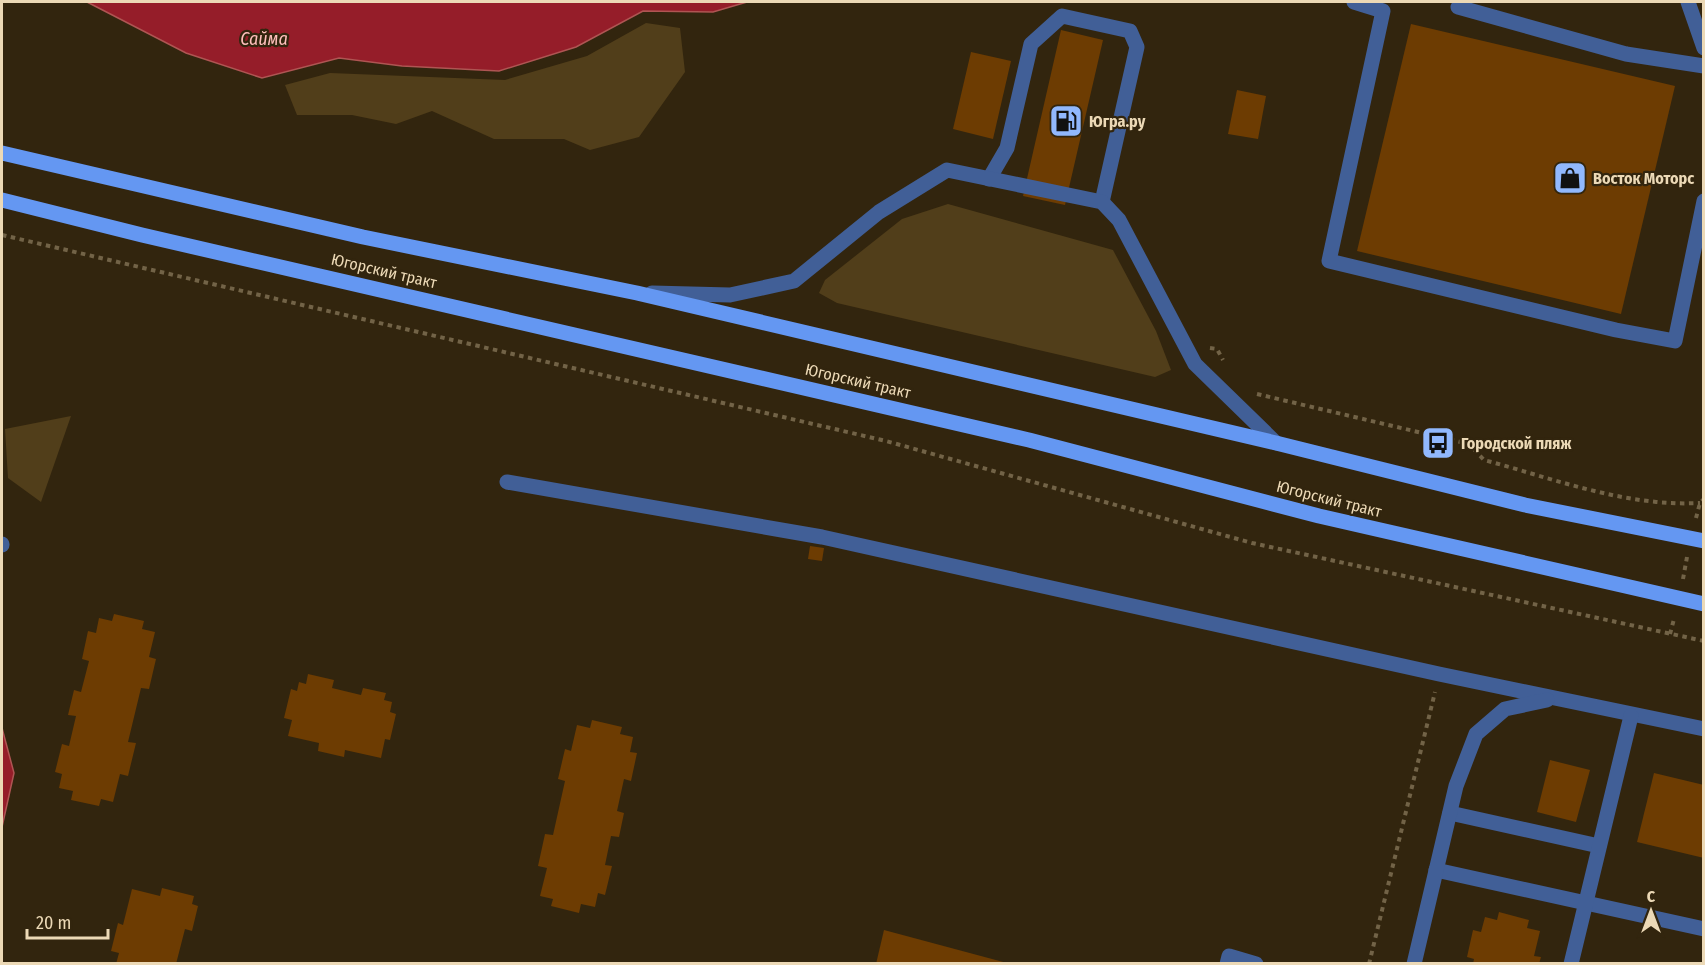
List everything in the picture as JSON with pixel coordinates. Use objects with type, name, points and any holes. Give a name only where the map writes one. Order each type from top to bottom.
[{"type":"main road","name":"Югорский тракт","points":[[2,153],[363,237],[638,292],[1276,443],[1525,505],[1697,540]]},
{"type":"main road","name":"Югорский тракт","points":[[2,200],[142,235],[1029,440],[1319,516],[1704,604]]},
{"type":"lane","points":[[1354,2],[1383,11],[1329,261],[1616,330],[1676,341],[1704,201]]},
{"type":"lane","points":[[1688,2],[1704,48]]},
{"type":"lane","points":[[1458,7],[1626,54],[1704,66]]},
{"type":"lane","points":[[989,179],[1007,148],[1031,44],[1062,16],[1130,31],[1137,47],[1102,202]]},
{"type":"lane","points":[[638,292],[730,295],[794,281],[879,212],[947,170],[1102,202],[1119,220],[1195,364],[1276,443]]},
{"type":"lane","points":[[507,482],[822,537],[1631,716],[1704,729]]},
{"type":"lane","points":[[1414,963],[1456,786],[1476,734],[1505,709],[1553,699]]},
{"type":"lane","points":[[1571,963],[1631,716]]},
{"type":"lane","points":[[1450,813],[1599,846]]},
{"type":"lane","points":[[1436,870],[1704,929]]},
{"type":"lane","points":[[1227,963],[1229,956],[1256,963]]},
{"type":"path","points":[[2,235],[886,441],[1252,543],[1704,641]]},
{"type":"path","points":[[1185,344],[1217,349],[1227,367]]},
{"type":"path","points":[[1252,392],[1268,398],[1469,444],[1484,460],[1632,501],[1665,505],[1702,501],[1697,540],[1678,599],[1671,634]]},
{"type":"path","points":[[1369,963],[1439,674]]},
{"type":"shaded area","points":[[646,23],[680,28],[685,72],[639,137],[590,150],[564,139],[494,139],[432,111],[396,124],[352,115],[297,115],[285,85],[330,73],[505,80],[587,56]]},
{"type":"shaded area","points":[[948,204],[1113,250],[1156,331],[1171,370],[1155,377],[837,303],[819,293],[825,280],[902,219]]},
{"type":"shaded area","points":[[71,416],[41,502],[8,478],[5,429]]},
{"type":"water","name":"Сайма","points":[[87,2],[747,2],[713,12],[643,11],[576,47],[499,71],[402,66],[339,58],[262,78],[186,53]]},
{"type":"water","points":[[2,728],[14,773],[2,827]]},
{"type":"building","points":[[1411,24],[1675,86],[1621,314],[1357,251]]},
{"type":"building","points":[[1061,30],[1103,40],[1065,205],[1023,196]]},
{"type":"building","points":[[971,52],[1011,61],[993,139],[953,129]]},
{"type":"building","points":[[1237,90],[1266,96],[1258,139],[1228,134]]},
{"type":"building","points":[[810,546],[824,548],[822,561],[808,559]]},
{"type":"building","points":[[114,614],[144,621],[142,629],[155,632],[149,657],[156,659],[149,689],[141,688],[128,742],[136,743],[128,776],[120,774],[113,802],[101,799],[99,806],[71,800],[73,791],[59,788],[62,774],[55,772],[62,744],[69,746],[76,716],[68,715],[74,690],[81,692],[89,661],[82,659],[88,631],[96,633],[99,618],[112,621]]},
{"type":"building","points":[[308,674],[334,680],[332,688],[361,695],[363,688],[386,693],[384,700],[392,702],[390,712],[396,714],[390,740],[385,739],[381,758],[345,750],[344,757],[318,751],[319,743],[288,736],[292,720],[284,718],[291,689],[297,691],[299,682],[306,684]]},
{"type":"building","points":[[592,720],[622,727],[620,734],[633,737],[630,752],[637,753],[631,781],[624,779],[617,811],[624,813],[619,837],[611,836],[605,865],[612,866],[605,895],[598,893],[595,907],[581,904],[579,913],[551,906],[553,899],[540,896],[547,868],[538,866],[545,834],[553,835],[565,781],[558,779],[565,749],[571,751],[577,725],[590,728]]},
{"type":"building","points":[[1550,760],[1590,770],[1576,822],[1537,812]]},
{"type":"building","points":[[1654,773],[1704,785],[1704,858],[1637,842]]},
{"type":"building","points":[[162,888],[194,896],[192,904],[198,906],[192,931],[185,929],[176,964],[116,964],[119,953],[111,951],[118,923],[123,925],[132,889],[160,896]]},
{"type":"building","points":[[1499,912],[1529,920],[1527,928],[1540,931],[1534,956],[1541,957],[1539,964],[1473,964],[1474,959],[1467,957],[1473,930],[1481,932],[1485,917],[1497,920]]},
{"type":"building","points":[[884,930],[1007,963],[1007,964],[876,964]]},
{"type":"place","name":"Югра.ру","points":[[1066,121]]},
{"type":"place","name":"Восток Моторс","points":[[1570,178]]},
{"type":"place","name":"Городской пляж","points":[[1438,443]]}]
